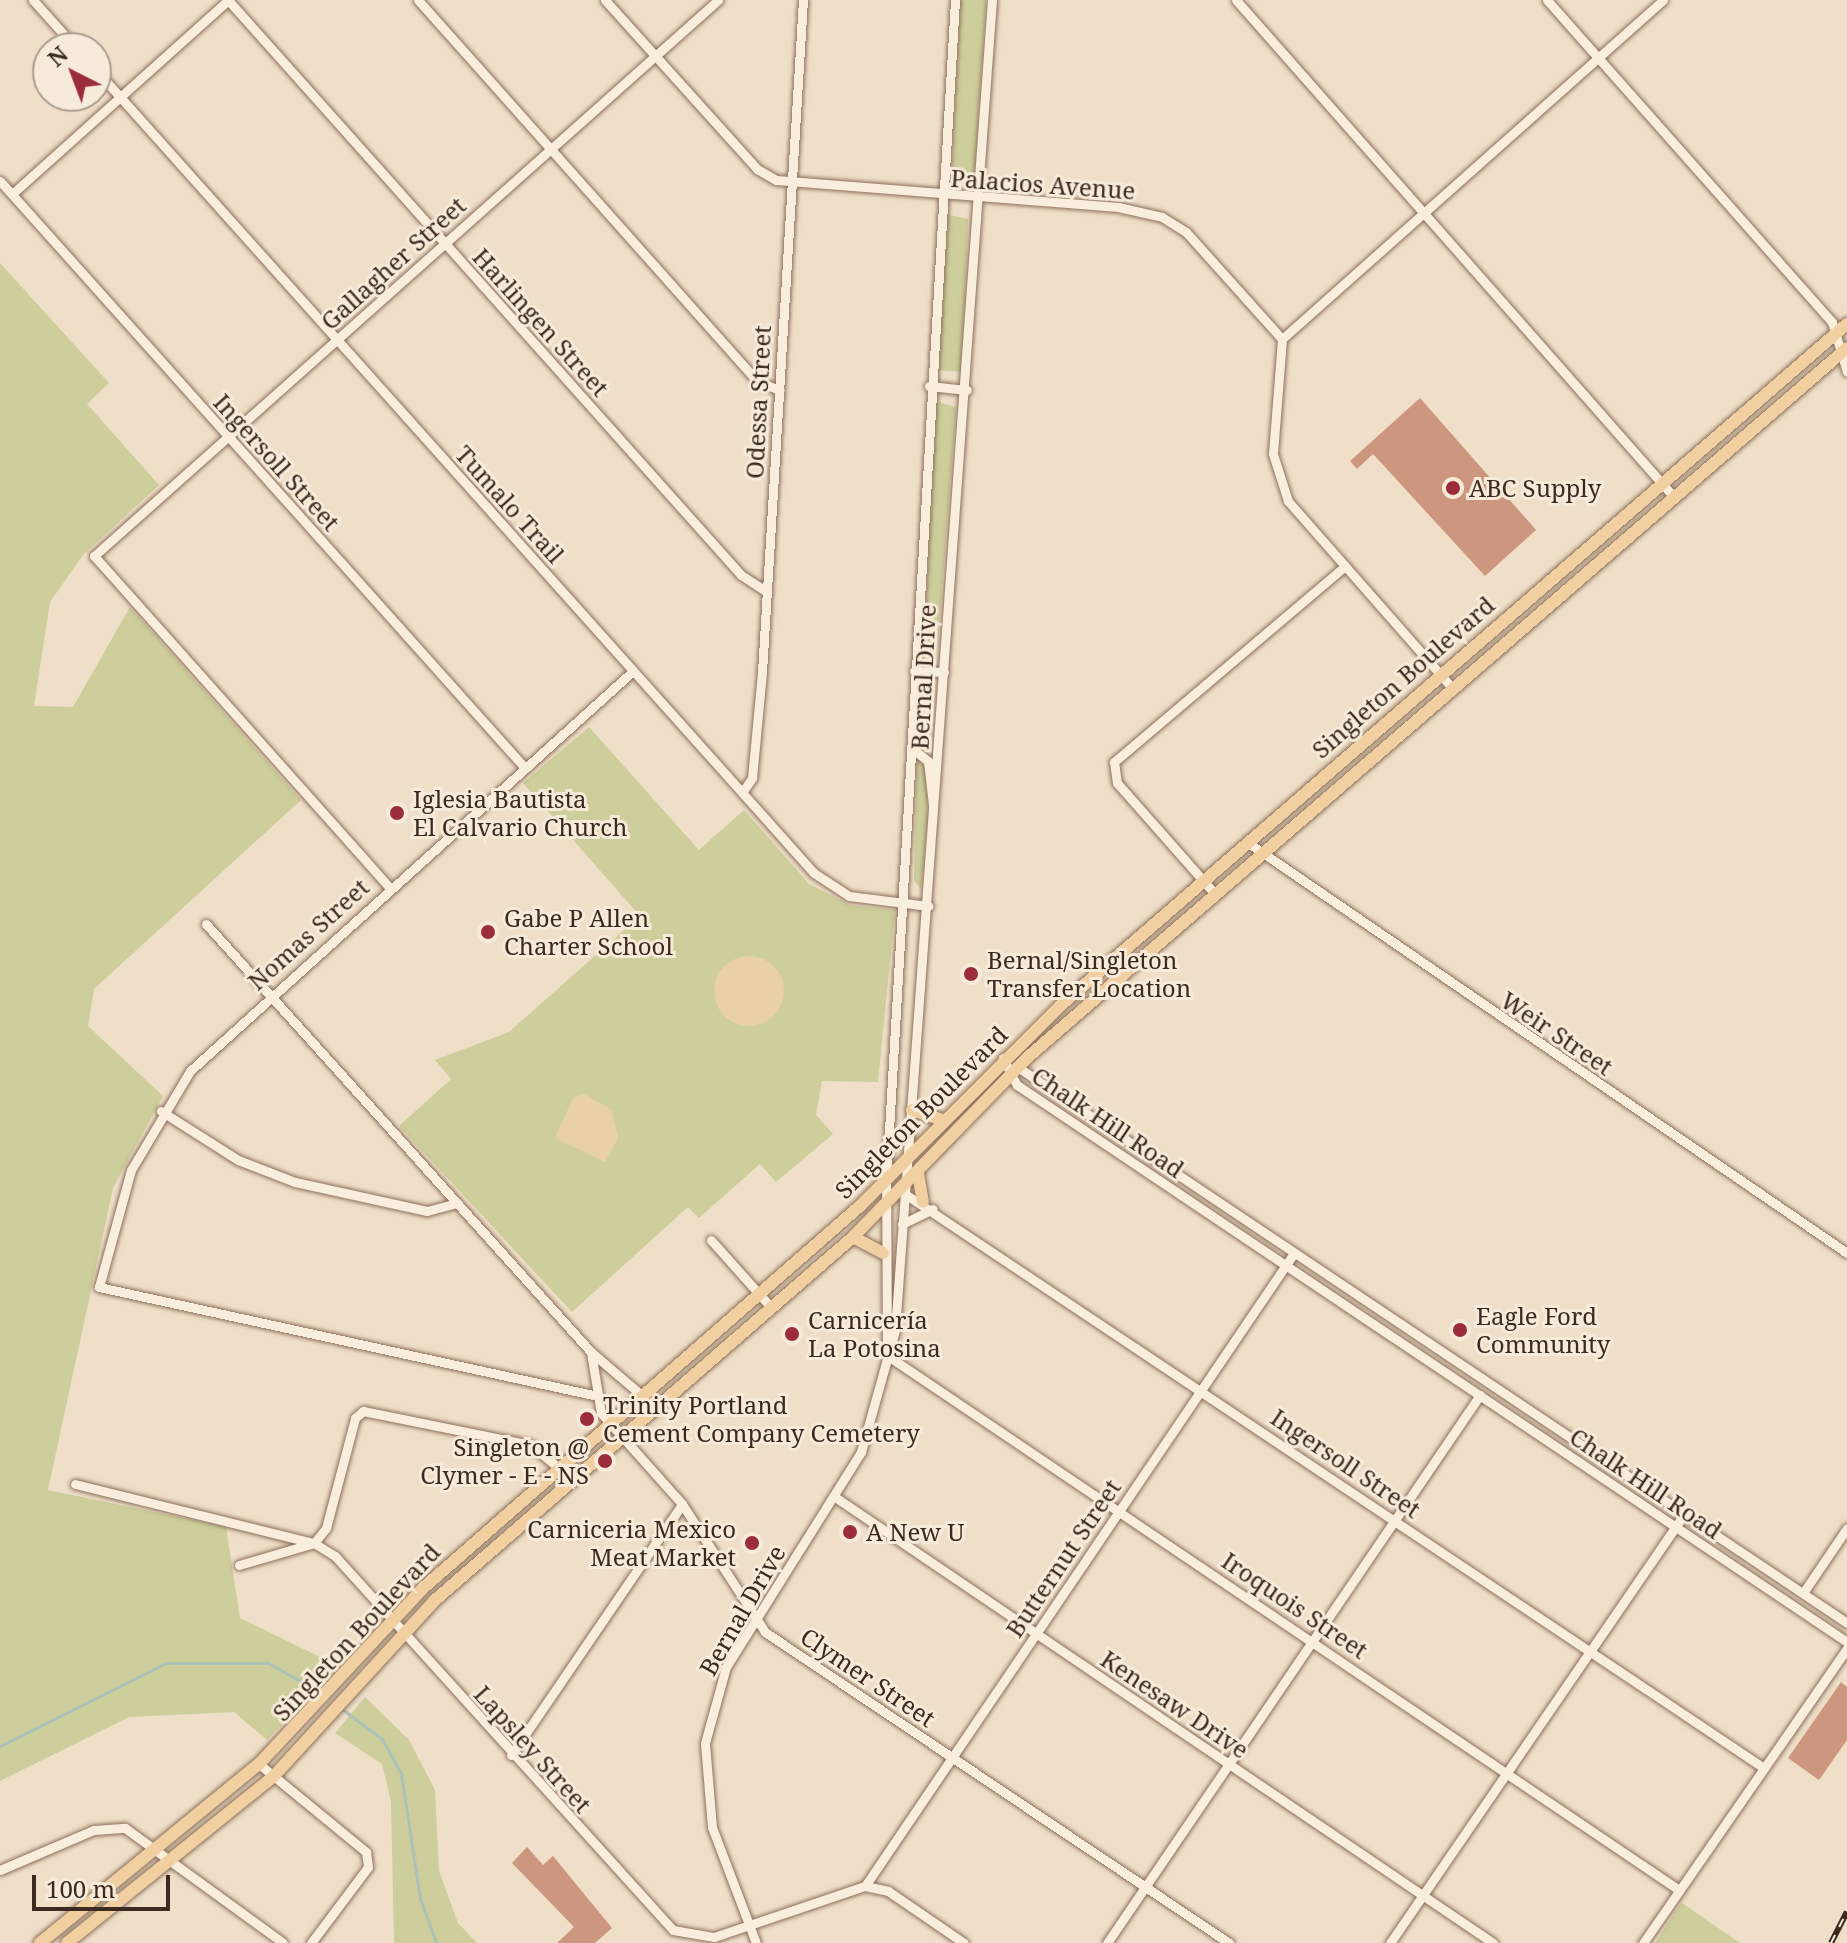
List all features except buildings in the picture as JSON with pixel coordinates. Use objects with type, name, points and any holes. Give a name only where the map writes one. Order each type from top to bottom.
[{"type":"main road","name":"Singleton Boulevard","points":[[40,1943],[259,1764],[313,1711],[390,1622],[607,1421],[886,1182],[1003,1058],[1203,880],[1847,324]]},
{"type":"main road","name":"Singleton Boulevard","points":[[73,1941],[273,1777],[330,1722],[402,1635],[618,1435],[905,1191],[1014,1072],[1510,637],[1842,352]]},
{"type":"main road","points":[[1499,624],[1510,637]]},
{"type":"main road","points":[[912,1110],[943,1120]]},
{"type":"main road","points":[[918,1174],[923,1202]]},
{"type":"main road","points":[[853,1237],[883,1253]]},
{"type":"street","points":[[33,0],[62,32]]},
{"type":"street","points":[[12,194],[228,0]]},
{"type":"street","name":"Harlingen Street","points":[[228,0],[741,575],[767,592]]},
{"type":"street","points":[[418,0],[758,382],[780,390]]},
{"type":"street","name":"Palacios Avenue","points":[[605,0],[757,169],[790,185],[1162,217],[1195,242],[1282,339]]},
{"type":"street","name":"Gallagher Street","points":[[390,888],[94,556],[718,0]]},
{"type":"street","name":"Odessa Street","points":[[743,791],[752,778],[780,390],[803,5],[793,0]]},
{"type":"street","name":"Bernal Drive","points":[[888,1356],[883,1253],[886,1182],[913,749],[914,671],[929,386],[955,0]]},
{"type":"street","name":"Bernal Drive","points":[[756,1943],[712,1827],[704,1769],[716,1692],[754,1619],[861,1452],[888,1356],[928,906],[967,390],[992,0]]},
{"type":"street","points":[[1236,0],[1674,497]]},
{"type":"street","points":[[1547,0],[1832,322],[1847,372]]},
{"type":"street","points":[[1452,688],[1278,484],[1273,454],[1282,339],[1663,0]]},
{"type":"street","name":"Tumalo Trail","points":[[112,87],[825,883],[849,896],[928,906]]},
{"type":"street","name":"Ingersoll Street","points":[[0,181],[525,768]]},
{"type":"street","points":[[929,386],[967,390]]},
{"type":"street","points":[[1215,894],[1112,770],[1119,755],[1345,566]]},
{"type":"street","name":"Nomas Street","points":[[593,1395],[99,1287],[112,1221],[161,1111],[190,1071],[633,671]]},
{"type":"street","points":[[914,671],[944,672]]},
{"type":"street","points":[[913,749],[928,761],[935,812]]},
{"type":"street","name":"Weir Street","points":[[1247,842],[1260,855],[1847,1253]]},
{"type":"street","points":[[206,924],[591,1352],[639,1393]]},
{"type":"street","name":"Chalk Hill Road","points":[[1003,1058],[1014,1072],[1285,1266],[1847,1642]]},
{"type":"street","name":"Chalk Hill Road","points":[[1014,1072],[1425,1339],[1847,1623]]},
{"type":"street","points":[[161,1111],[238,1160],[295,1182],[427,1211],[456,1203]]},
{"type":"street","name":"Ingersoll Street","points":[[905,1191],[1764,1768]]},
{"type":"street","points":[[902,1224],[916,1212],[936,1210]]},
{"type":"street","points":[[711,1240],[769,1305]]},
{"type":"street","name":"Butternut Street","points":[[865,1886],[1294,1253]]},
{"type":"street","points":[[1416,1352],[1425,1339]]},
{"type":"street","name":"Clymer Street","points":[[591,1352],[593,1395],[607,1421],[682,1504],[754,1619],[1229,1943]]},
{"type":"street","name":"Iroquois Street","points":[[888,1356],[1679,1890]]},
{"type":"street","points":[[1443,1370],[1452,1357]]},
{"type":"street","points":[[1107,1943],[1480,1395]]},
{"type":"street","points":[[239,1565],[314,1543],[326,1528],[360,1413],[531,1445],[571,1478]]},
{"type":"street","points":[[1586,1467],[1595,1453]]},
{"type":"street","name":"Lapsley Street","points":[[75,1484],[314,1543],[335,1556],[390,1622],[662,1923],[699,1939],[865,1886]]},
{"type":"street","name":"Kenesaw Drive","points":[[835,1497],[1493,1943]]},
{"type":"street","points":[[511,1755],[682,1504]]},
{"type":"street","points":[[1390,1943],[1505,1771],[1685,1513]]},
{"type":"street","points":[[1803,1593],[1847,1528]]},
{"type":"street","points":[[1643,1943],[1847,1648]]},
{"type":"street","points":[[259,1764],[366,1852],[368,1867],[311,1943]]},
{"type":"street","points":[[0,1870],[109,1826],[159,1848],[283,1943]]},
{"type":"street","points":[[865,1886],[888,1891],[964,1943]]},
{"type":"street","points":[[59,1927],[73,1941]]},
{"type":"green space","points":[[960,0],[986,0],[974,184],[952,177]]},
{"type":"green space","points":[[946,214],[968,219],[962,372],[936,370]]},
{"type":"green space","points":[[0,263],[109,383],[87,404],[159,485],[83,555],[50,602],[34,706],[73,707],[130,607],[301,800],[94,989],[88,1026],[163,1096],[113,1188],[48,1490],[226,1527],[240,1618],[322,1658],[333,1672],[267,1740],[234,1712],[129,1717],[0,1781]]},
{"type":"green space","points":[[934,401],[956,407],[937,653],[925,652]]},
{"type":"green space","points":[[589,727],[699,850],[744,810],[809,884],[851,905],[895,910],[878,1082],[822,1081],[816,1115],[833,1134],[776,1182],[760,1164],[699,1218],[688,1207],[572,1312],[399,1126],[451,1079],[435,1060],[509,1032],[640,916],[523,783]]},
{"type":"green space","points":[[917,760],[926,769],[928,818],[921,890],[914,880]]},
{"type":"green space","points":[[365,1697],[409,1740],[435,1790],[439,1871],[458,1923],[477,1943],[394,1943],[391,1802],[382,1764],[335,1733]]},
{"type":"green space","points":[[1682,1903],[1740,1943],[1655,1943]]},
{"type":"sand","points":[[749,956],[774,966],[784,991],[774,1016],[749,1026],[724,1016],[714,991],[724,966]]},
{"type":"sand","points":[[584,1094],[612,1110],[618,1138],[605,1162],[555,1138],[573,1098]]},
{"type":"waterway","points":[[0,1746],[166,1663],[268,1663],[320,1692]]},
{"type":"waterway","points":[[342,1709],[382,1739],[401,1773],[420,1898],[436,1943]]},
{"type":"railway","points":[[1831,1943],[1847,1912]]},
{"type":"place","name":"ABC Supply","points":[[1453,488]]},
{"type":"place","name":"Iglesia Bautista El Calvario Church","points":[[397,813]]},
{"type":"place","name":"Gabe P Allen Charter School","points":[[488,932]]},
{"type":"place","name":"Bernal/Singleton Transfer Location","points":[[971,974]]},
{"type":"place","name":"Eagle Ford Community","points":[[1460,1330]]},
{"type":"place","name":"Carnicería La Potosina","points":[[792,1334]]},
{"type":"place","name":"Trinity Portland Cement Company Cemetery","points":[[587,1419]]},
{"type":"place","name":"Singleton @ Clymer - E - NS","points":[[605,1461]]},
{"type":"place","name":"A New U","points":[[850,1532]]},
{"type":"place","name":"Carniceria Mexico Meat Market","points":[[752,1543]]}]
